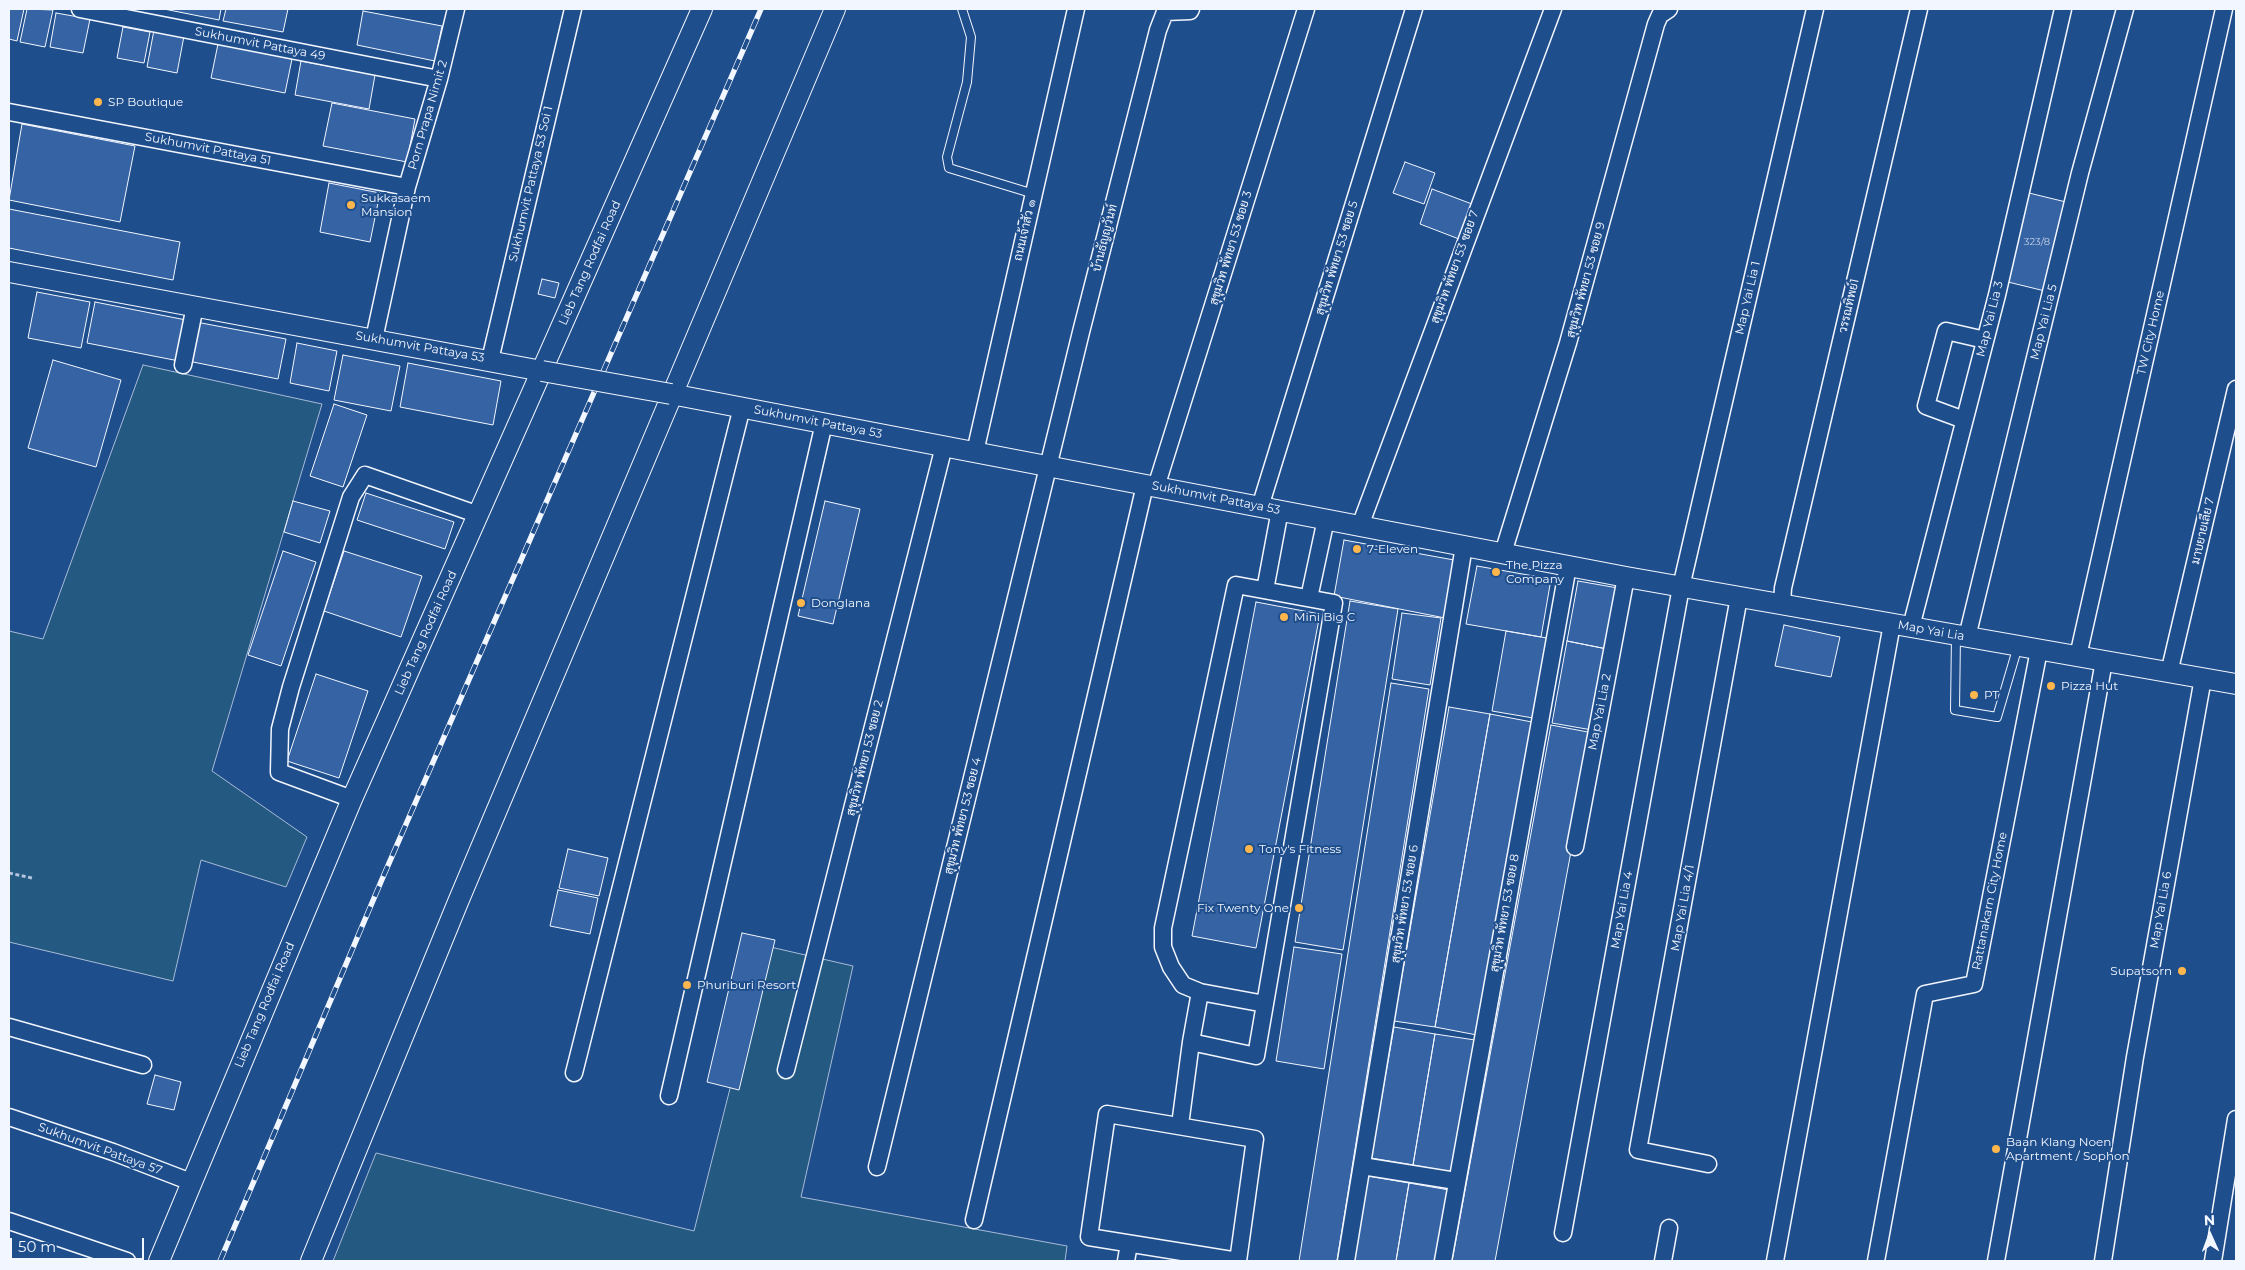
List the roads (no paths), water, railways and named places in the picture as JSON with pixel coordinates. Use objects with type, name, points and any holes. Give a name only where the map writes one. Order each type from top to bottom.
[{"type":"street","name":"Sukhumvit Pattaya 49","points":[[80,9],[439,79]]},
{"type":"street","name":"Sukhumvit Pattaya 53 Soi 1","points":[[490,360],[573,9]]},
{"type":"street","name":"Lieb Tang Rodfai Road","points":[[159,1261],[352,799],[702,9]]},
{"type":"street","points":[[311,1261],[458,902],[835,9]]},
{"type":"street","name":"ถนนเจ้าสัว ๑","points":[[975,452],[1076,9]]},
{"type":"street","name":"บ้านธัญญวันท์","points":[[1049,466],[1164,10],[1190,11],[1191,9]]},
{"type":"street","name":"สุขุมวิท พัทยา 53 ซอย 3","points":[[974,1220],[1150,486],[1306,9]]},
{"type":"street","name":"สุขุมวิท พัทยา 53 ซอย 5","points":[[1260,507],[1414,9]]},
{"type":"street","name":"สุขุมวิท พัทยา 53 ซอย 7","points":[[1360,526],[1553,9]]},
{"type":"street","name":"สุขุมวิท พัทยา 53 ซอย 9","points":[[1503,553],[1568,344],[1656,24],[1660,15],[1669,9]]},
{"type":"street","name":"Map Yai Lia 1","points":[[1681,587],[1815,9]]},
{"type":"street","name":"วรรณทิพย์1","points":[[1782,604],[1783,588],[1919,9]]},
{"type":"street","name":"Map Yai Lia 3","points":[[1911,627],[2004,266],[2063,9]]},
{"type":"street","name":"Map Yai Lia 5","points":[[1961,636],[2080,172],[2125,9]]},
{"type":"street","name":"TW City Home","points":[[2078,656],[2224,9]]},
{"type":"street","name":"Porn Prapa Nimit 2","points":[[374,339],[407,187],[439,79],[454,10]]},
{"type":"street","name":"Sukhumvit Pattaya 51","points":[[9,112],[407,187]]},
{"type":"street","name":"Sukhumvit Pattaya 53","points":[[9,272],[742,407],[1626,577]]},
{"type":"street","points":[[183,366],[195,306]]},
{"type":"street","points":[[1964,420],[1926,406],[1946,331],[1985,340]]},
{"type":"street","name":"มาบยายเลีย 7","points":[[2169,672],[2236,389]]},
{"type":"street","points":[[574,1073],[742,407]]},
{"type":"street","points":[[669,1096],[824,423]]},
{"type":"street","name":"สุขุมวิท พัทยา 53 ซอย 2","points":[[786,1070],[944,446]]},
{"type":"street","name":"สุขุมวิท พัทยา 53 ซอย 4","points":[[877,1167],[1049,466]]},
{"type":"street","points":[[352,799],[279,772],[280,729],[291,687],[351,497],[365,475],[479,515]]},
{"type":"street","points":[[1265,590],[1280,510]]},
{"type":"street","points":[[1309,598],[1326,519]]},
{"type":"street","name":"สุขุมวิท พัทยา 53 ซอย 6","points":[[1346,1261],[1464,546]]},
{"type":"street","name":"สุขุมวิท พัทยา 53 ซอย 8","points":[[1443,1261],[1568,566]]},
{"type":"street","name":"Map Yai Lia","points":[[1626,577],[2038,650],[2236,682]]},
{"type":"street","name":"Map Yai Lia 2","points":[[1575,847],[1626,577]]},
{"type":"street","points":[[1191,1042],[1256,1056],[1265,1004],[1334,603],[1236,585],[1163,928],[1163,947],[1171,967],[1183,985],[1200,992],[1265,1004]]},
{"type":"street","name":"Map Yai Lia 4","points":[[1562,1233],[1681,587]]},
{"type":"street","name":"Map Yai Lia 4/1","points":[[1708,1164],[1638,1150],[1739,597]]},
{"type":"street","points":[[1775,1261],[1892,624]]},
{"type":"street","name":"Rattanakarn City Home","points":[[1876,1261],[1925,994],[1974,984],[2038,650]]},
{"type":"street","points":[[1996,1261],[2104,661]]},
{"type":"street","name":"Map Yai Lia 6","points":[[2103,1261],[2134,1057],[2203,678]]},
{"type":"street","points":[[1180,1125],[1200,992]]},
{"type":"street","points":[[9,1027],[143,1066]]},
{"type":"street","points":[[1106,1114],[1180,1125],[1255,1139],[1238,1261],[1089,1237],[1106,1114]]},
{"type":"street","name":"Sukhumvit Pattaya 57","points":[[9,1117],[113,1152],[191,1182]]},
{"type":"street","points":[[2213,1261],[2236,1119]]},
{"type":"street","points":[[1362,1166],[1456,1181]]},
{"type":"street","points":[[9,1221],[127,1261]]},
{"type":"street","points":[[1663,1261],[1670,1228]]},
{"type":"street","points":[[1126,1261],[1129,1244]]},
{"type":"lane","points":[[962,9],[971,37],[967,82],[946,157],[949,168],[1034,194]]},
{"type":"lane","points":[[1961,636],[1955,710],[1997,716],[2018,646]]},
{"type":"railway","points":[[220,1261],[383,877],[761,9]]},
{"type":"place","name":"SP Boutique","points":[[98,102]]},
{"type":"place","name":"Sukkasaem Mansion","points":[[351,205]]},
{"type":"place","name":"7-Eleven","points":[[1357,549]]},
{"type":"place","name":"The Pizza Company","points":[[1496,572]]},
{"type":"place","name":"Donglana","points":[[801,603]]},
{"type":"place","name":"Mini Big C","points":[[1284,617]]},
{"type":"place","name":"Pizza Hut","points":[[2051,686]]},
{"type":"place","name":"PT","points":[[1974,695]]},
{"type":"place","name":"Tony's Fitness","points":[[1249,849]]},
{"type":"place","name":"Fix Twenty One","points":[[1299,908]]},
{"type":"place","name":"Supatsorn","points":[[2182,971]]},
{"type":"place","name":"Phuriburi Resort","points":[[687,985]]},
{"type":"place","name":"Baan Klang Noen Apartment / Sophon","points":[[1996,1149]]}]
